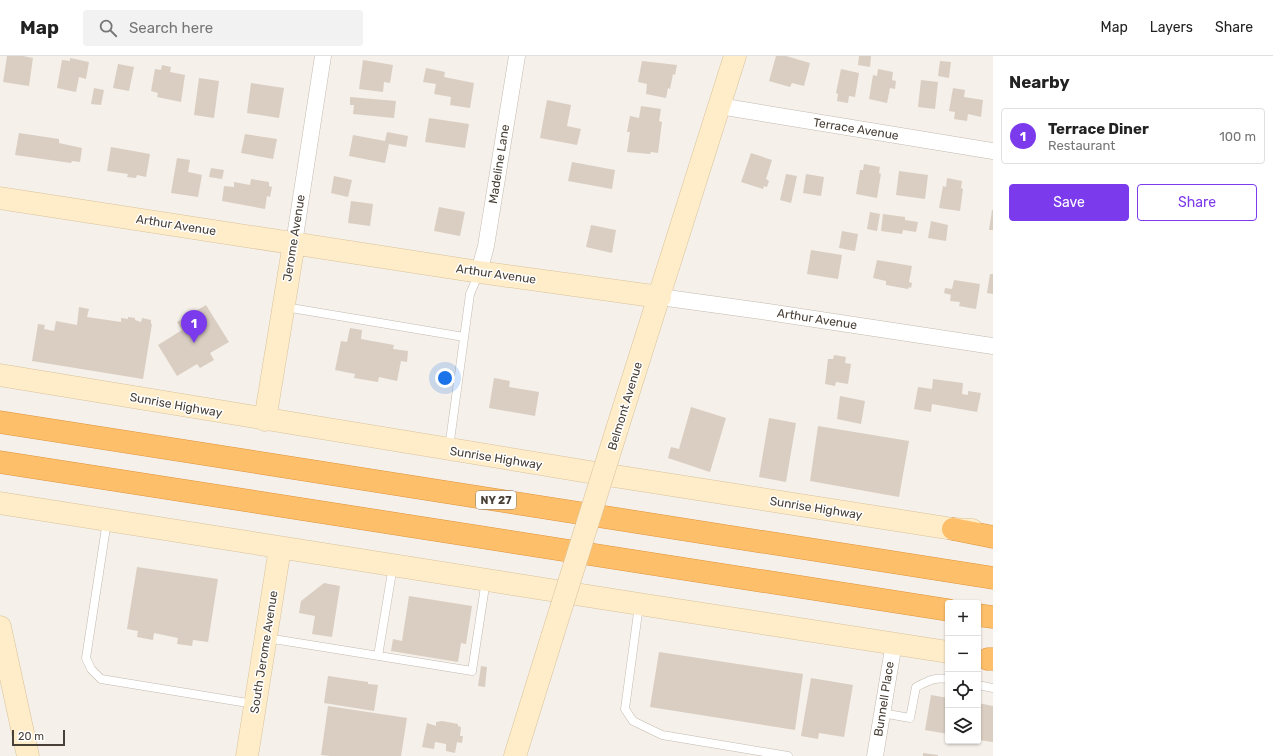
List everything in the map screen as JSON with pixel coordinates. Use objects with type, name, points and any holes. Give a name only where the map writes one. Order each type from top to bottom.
[{"type":"highway","name":"NY 27","points":[[0,422],[993,578]]},
{"type":"highway","points":[[0,462],[945,610]]},
{"type":"highway","points":[[953,529],[993,537]]},
{"type":"highway","points":[[981,616],[993,618]]},
{"type":"main road","name":"Belmont Avenue","points":[[515,756],[735,56]]},
{"type":"main road","name":"Arthur Avenue","points":[[0,198],[479,272],[660,297]]},
{"type":"main road","name":"Jerome Avenue","points":[[265,420],[294,243]]},
{"type":"main road","name":"Sunrise Highway","points":[[0,375],[449,450],[953,529],[993,532]]},
{"type":"main road","points":[[0,503],[945,652]]},
{"type":"main road","name":"South Jerome Avenue","points":[[247,756],[280,548]]},
{"type":"main road","points":[[0,627],[4,669],[28,756]]},
{"type":"street","name":"Jerome Avenue","points":[[294,243],[323,56]]},
{"type":"street","name":"Madeline Lane","points":[[479,272],[486,246],[517,56]]},
{"type":"street","name":"Terrace Avenue","points":[[719,106],[993,151]]},
{"type":"street","name":"Arthur Avenue","points":[[660,297],[993,346]]},
{"type":"street","name":"Bunnell Place","points":[[875,756],[894,643]]},
{"type":"lane","points":[[449,450],[470,294],[479,272]]},
{"type":"lane","points":[[283,306],[464,337]]},
{"type":"lane","points":[[107,520],[86,658],[91,669],[101,679],[256,704]]},
{"type":"lane","points":[[378,656],[394,565]]},
{"type":"lane","points":[[266,638],[472,671],[486,580]]},
{"type":"lane","points":[[639,604],[625,709],[633,721],[662,735],[788,756]]},
{"type":"lane","points":[[882,713],[910,718],[916,687],[931,680],[939,678],[945,679]]},
{"type":"lane","points":[[981,686],[993,688]]},
{"type":"building","points":[[7,56],[23,56],[33,58],[29,86],[3,82]]},
{"type":"building","points":[[776,56],[786,56],[810,63],[804,86],[792,83],[790,87],[769,81]]},
{"type":"building","points":[[859,56],[871,56],[870,67],[858,65]]},
{"type":"building","points":[[70,58],[89,62],[86,79],[79,77],[76,92],[57,88],[62,60],[70,61]]},
{"type":"building","points":[[363,60],[393,65],[390,83],[384,82],[383,92],[359,89]]},
{"type":"building","points":[[642,61],[677,65],[675,75],[673,74],[670,89],[668,88],[666,98],[646,94],[647,84],[638,82]]},
{"type":"building","points":[[940,61],[951,62],[949,78],[938,76]]},
{"type":"building","points":[[118,64],[134,67],[129,91],[113,88]]},
{"type":"building","points":[[162,65],[171,67],[170,72],[185,75],[181,102],[157,97],[158,93],[151,91],[155,69],[161,70]]},
{"type":"building","points":[[426,68],[445,72],[444,77],[474,83],[470,108],[450,105],[451,97],[434,94],[436,84],[423,82]]},
{"type":"building","points":[[841,69],[859,73],[855,97],[849,96],[848,103],[837,101],[838,94],[836,93]]},
{"type":"building","points":[[878,69],[893,72],[892,80],[896,81],[895,89],[890,88],[887,103],[869,99],[873,75],[877,76]]},
{"type":"building","points":[[199,78],[219,81],[214,118],[194,115]]},
{"type":"building","points":[[921,80],[938,82],[935,109],[918,107]]},
{"type":"building","points":[[251,83],[284,88],[279,118],[247,113]]},
{"type":"building","points":[[94,88],[104,90],[101,105],[91,104]]},
{"type":"building","points":[[953,88],[965,90],[964,97],[983,100],[981,117],[968,114],[967,121],[954,119],[955,112],[949,111]]},
{"type":"building","points":[[350,97],[396,101],[394,118],[353,114],[354,105],[350,105]]},
{"type":"building","points":[[547,100],[571,105],[567,126],[581,129],[577,145],[540,138]]},
{"type":"building","points":[[641,106],[661,109],[659,121],[662,122],[658,153],[651,152],[650,154],[627,152],[630,132],[627,132],[630,116],[639,118]]},
{"type":"building","points":[[429,118],[469,124],[465,148],[425,142]]},
{"type":"building","points":[[387,132],[408,136],[406,147],[389,144],[385,163],[349,156],[353,135],[385,141]]},
{"type":"building","points":[[19,133],[59,139],[59,143],[82,148],[80,162],[72,161],[71,163],[15,155]]},
{"type":"building","points":[[245,134],[277,139],[273,159],[241,153]]},
{"type":"building","points":[[111,147],[150,154],[146,177],[137,175],[136,178],[127,177],[128,174],[107,171]]},
{"type":"building","points":[[751,153],[772,160],[766,179],[769,181],[767,187],[764,186],[763,189],[741,182]]},
{"type":"building","points":[[177,158],[190,160],[188,172],[202,175],[198,197],[171,193]]},
{"type":"building","points":[[572,162],[615,170],[612,189],[568,181]]},
{"type":"building","points":[[864,164],[880,167],[879,173],[881,174],[877,198],[856,194],[860,170],[863,170]]},
{"type":"building","points":[[211,168],[224,170],[222,179],[209,177]]},
{"type":"building","points":[[899,171],[928,175],[925,199],[896,195]]},
{"type":"building","points":[[786,174],[797,176],[791,203],[780,200]]},
{"type":"building","points":[[806,174],[824,177],[821,196],[803,193]]},
{"type":"building","points":[[334,176],[352,180],[348,197],[331,193]]},
{"type":"building","points":[[947,178],[962,181],[961,188],[963,189],[960,211],[939,208],[943,186],[946,187]]},
{"type":"building","points":[[251,179],[269,182],[269,186],[272,187],[270,197],[267,196],[265,209],[222,201],[224,186],[234,187],[234,182],[250,185]]},
{"type":"building","points":[[351,201],[373,204],[370,226],[348,223]]},
{"type":"building","points":[[439,207],[465,212],[460,236],[434,231]]},
{"type":"building","points":[[992,210],[993,230],[989,230]]},
{"type":"building","points":[[870,212],[880,214],[877,231],[867,229]]},
{"type":"building","points":[[883,214],[905,217],[905,220],[918,222],[916,232],[903,230],[902,234],[881,231]]},
{"type":"building","points":[[931,221],[948,225],[946,241],[928,238]]},
{"type":"building","points":[[591,225],[616,230],[612,253],[586,247]]},
{"type":"building","points":[[842,231],[858,234],[855,251],[839,248]]},
{"type":"building","points":[[811,250],[842,255],[838,279],[807,274]]},
{"type":"building","points":[[877,260],[912,266],[909,282],[912,283],[911,288],[909,287],[908,289],[886,285],[886,281],[873,278]]},
{"type":"building","points":[[990,274],[993,274],[993,294],[987,293]]},
{"type":"building","points":[[954,280],[980,284],[976,309],[959,306],[960,302],[950,301],[951,295],[944,293],[945,288],[952,289]]},
{"type":"building","points":[[206,305],[229,342],[210,353],[214,360],[200,368],[197,364],[177,376],[158,345],[182,330],[177,322]]},
{"type":"building","points":[[79,307],[89,309],[87,317],[121,322],[121,318],[128,319],[128,317],[135,318],[135,320],[141,322],[142,318],[151,320],[152,324],[143,379],[32,361],[38,324],[45,325],[44,329],[54,331],[56,321],[77,325]]},
{"type":"building","points":[[350,328],[362,330],[361,339],[394,345],[393,349],[408,351],[407,362],[401,361],[397,381],[379,377],[378,382],[354,378],[355,374],[335,370],[341,341],[347,342]]},
{"type":"building","points":[[834,355],[846,357],[845,363],[851,364],[848,384],[836,382],[835,386],[825,384],[828,359],[833,359]]},
{"type":"building","points":[[494,378],[510,381],[509,387],[539,392],[535,416],[489,408]]},
{"type":"building","points":[[933,379],[963,383],[962,394],[968,395],[968,391],[981,393],[977,412],[932,404],[931,412],[914,409],[918,387],[932,389]]},
{"type":"building","points":[[840,396],[865,401],[861,424],[837,419]]},
{"type":"building","points":[[691,407],[726,418],[710,472],[668,458],[671,447],[679,449]]},
{"type":"building","points":[[769,418],[796,423],[786,482],[759,477]]},
{"type":"building","points":[[818,426],[909,441],[899,497],[810,481]]},
{"type":"building","points":[[137,567],[218,579],[208,642],[193,640],[192,646],[177,644],[178,638],[154,633],[153,640],[137,637],[138,631],[127,629]]},
{"type":"building","points":[[324,583],[340,586],[332,637],[312,634],[315,616],[299,613],[301,601]]},
{"type":"building","points":[[409,596],[472,606],[466,644],[461,643],[458,662],[391,651],[393,639],[402,641]]},
{"type":"building","points":[[659,652],[803,674],[795,730],[650,707]]},
{"type":"building","points":[[481,666],[487,667],[485,687],[478,686]]},
{"type":"building","points":[[328,676],[378,685],[374,711],[324,703]]},
{"type":"building","points":[[811,678],[853,685],[844,737],[819,733],[818,739],[801,736]]},
{"type":"building","points":[[931,695],[945,697],[945,733],[925,730]]},
{"type":"building","points":[[981,704],[993,706],[993,742],[981,740]]},
{"type":"building","points":[[328,706],[407,718],[401,756],[321,755]]},
{"type":"building","points":[[442,721],[458,724],[458,726],[461,727],[460,736],[463,736],[462,743],[457,742],[455,753],[446,751],[446,744],[435,742],[434,749],[422,747],[427,723],[436,726],[436,722]]},
{"type":"building","points":[[923,753],[938,755],[938,756],[923,756]]},
{"type":"place","name":"Terrace Diner","points":[[194,343]]}]
